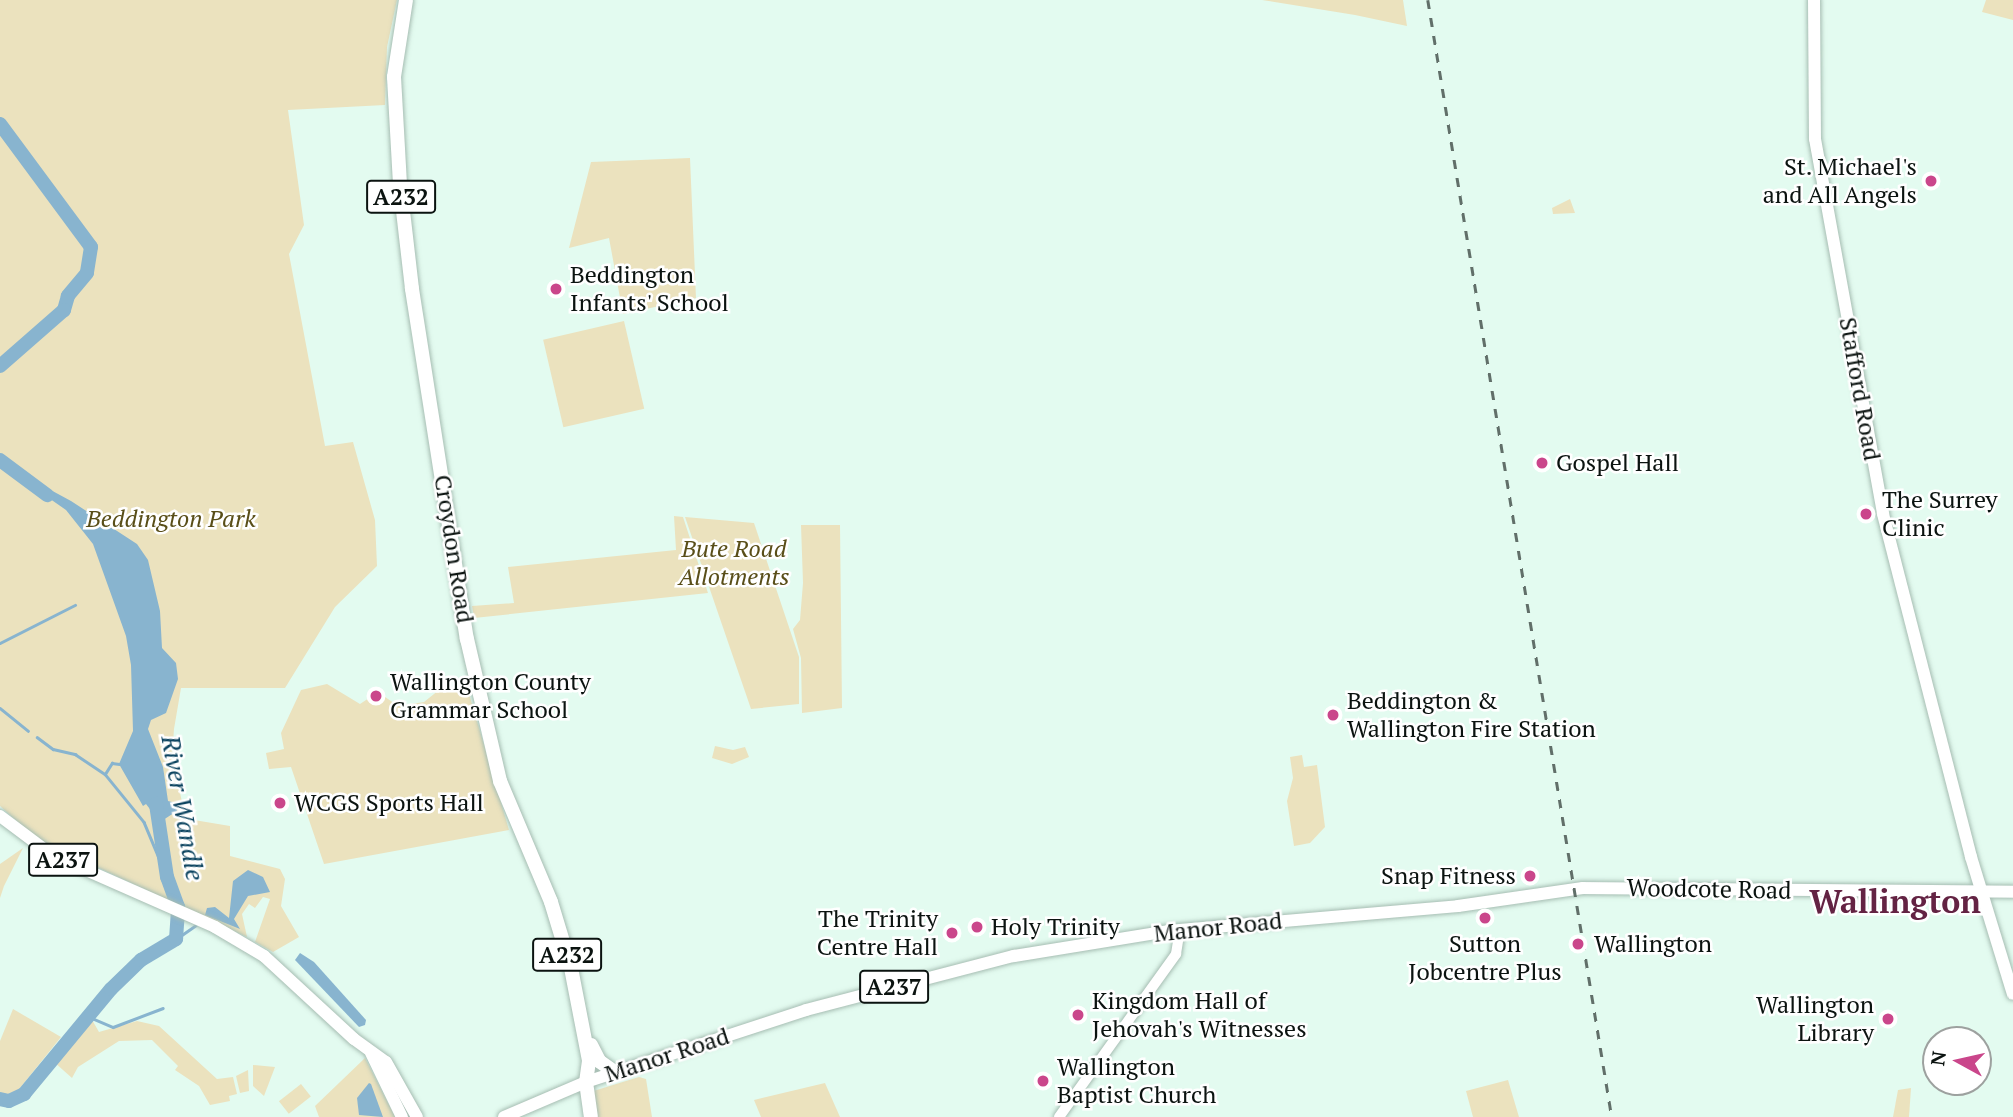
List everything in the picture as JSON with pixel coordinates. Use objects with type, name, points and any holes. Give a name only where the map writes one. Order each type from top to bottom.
[{"type":"highway","name":"Croydon Road","points":[[406,0],[394,77],[400,185],[412,289],[467,639],[492,754],[511,811],[551,902],[586,1038],[590,1066],[586,1082]]},
{"type":"highway","points":[[586,1038],[599,1061],[615,1072]]},
{"type":"highway","name":"A232","points":[[586,1082],[591,1117]]},
{"type":"main road","name":"Stafford Road","points":[[1814,0],[1815,139],[1876,477],[1981,893],[2013,994]]},
{"type":"main road","name":"A237","points":[[0,816],[52,855],[199,919],[273,963],[370,1052],[386,1062],[417,1117]]},
{"type":"main road","name":"Woodcote Road","points":[[1574,888],[1981,893],[2013,891]]},
{"type":"main road","name":"Manor Road","points":[[586,1082],[780,1017],[1023,955],[1180,930],[1458,906],[1574,888]]},
{"type":"main road","name":"A237","points":[[370,1052],[401,1117]]},
{"type":"main road","name":"A237","points":[[504,1117],[586,1082]]},
{"type":"street","points":[[1059,1117],[1176,954],[1180,930]]},
{"type":"green space","name":"Beddington Park","points":[[0,0],[397,0],[387,47],[385,105],[288,110],[304,225],[289,254],[325,446],[353,442],[375,520],[377,566],[335,607],[285,688],[181,688],[174,729],[172,758],[183,806],[194,820],[230,826],[230,856],[280,869],[285,879],[281,906],[299,937],[273,952],[255,942],[270,899],[263,897],[255,908],[249,904],[242,914],[247,937],[37,839],[0,806]]},
{"type":"green space","points":[[1262,0],[1403,0],[1407,26],[1355,15]]},
{"type":"green space","points":[[1986,0],[2013,0],[2013,20],[1982,12]]},
{"type":"green space","points":[[690,158],[696,298],[623,314],[609,238],[569,248],[591,162]]},
{"type":"green space","points":[[1570,199],[1575,213],[1553,214],[1552,208]]},
{"type":"green space","points":[[624,321],[644,409],[563,427],[543,340]]},
{"type":"green space","points":[[674,516],[683,517],[708,593],[474,618],[472,606],[514,603],[508,567],[676,550]]},
{"type":"green space","name":"Bute Road Allotments","points":[[685,517],[754,523],[799,657],[799,704],[751,709]]},
{"type":"green space","points":[[801,525],[840,525],[842,708],[802,713],[801,658],[793,629],[800,620],[803,583]]},
{"type":"green space","points":[[327,684],[360,704],[378,692],[398,706],[424,702],[439,690],[467,687],[509,830],[324,864],[291,767],[269,769],[266,753],[284,749],[281,733],[301,690]]},
{"type":"green space","points":[[715,746],[733,750],[745,747],[749,757],[732,764],[712,758]]},
{"type":"green space","points":[[1302,755],[1304,767],[1317,765],[1325,827],[1310,843],[1294,846],[1287,801],[1293,778],[1290,757]]},
{"type":"green space","points":[[23,848],[4,886],[0,898],[0,864]]},
{"type":"green space","points":[[13,1009],[61,1037],[16,1093],[6,1098],[0,1095],[0,1041]]},
{"type":"green space","points":[[91,1018],[99,1032],[137,1021],[159,1026],[217,1079],[233,1077],[237,1094],[229,1096],[230,1101],[210,1105],[199,1086],[175,1070],[178,1066],[152,1040],[119,1041],[78,1067],[72,1078],[54,1062]]},
{"type":"green space","points":[[365,1058],[395,1117],[319,1117],[315,1106]]},
{"type":"green space","points":[[253,1065],[275,1067],[264,1096],[253,1086]]},
{"type":"green space","points":[[248,1070],[249,1091],[240,1093],[236,1076]]},
{"type":"green space","points":[[639,1077],[646,1079],[652,1117],[591,1117],[587,1093]]},
{"type":"green space","points":[[1508,1080],[1519,1117],[1473,1117],[1466,1091]]},
{"type":"green space","points":[[825,1083],[840,1117],[761,1117],[754,1100]]},
{"type":"green space","points":[[301,1084],[311,1097],[289,1114],[279,1101]]},
{"type":"green space","points":[[1911,1088],[1909,1117],[1893,1117],[1898,1090]]},
{"type":"water","points":[[33,487],[47,488],[71,501],[137,544],[148,560],[160,611],[162,648],[176,663],[178,679],[166,713],[151,720],[148,729],[163,767],[168,801],[176,803],[177,811],[160,822],[146,804],[143,806],[119,764],[133,731],[131,665],[126,636],[93,544],[66,510]]},
{"type":"water","points":[[248,870],[263,877],[270,892],[248,896],[234,919],[240,929],[205,915],[207,908],[215,907],[229,918],[233,881]]},
{"type":"water","points":[[300,953],[314,962],[366,1020],[365,1025],[359,1027],[295,960]]},
{"type":"water","points":[[369,1083],[383,1117],[359,1115],[357,1098]]},
{"type":"waterway","name":"River Wandle","points":[[0,124],[91,247],[87,273],[68,296],[64,310],[0,366]]},
{"type":"waterway","name":"River Wandle","points":[[0,460],[47,495]]},
{"type":"waterway","points":[[0,643],[75,605]]},
{"type":"waterway","points":[[0,708],[28,731]]},
{"type":"waterway","points":[[37,737],[53,749],[75,754],[105,774],[144,822],[167,877]]},
{"type":"waterway","points":[[105,774],[112,763],[119,764]]},
{"type":"waterway","name":"River Wandle","points":[[0,1099],[9,1101],[24,1094],[111,989],[141,960],[176,939],[178,907],[167,877],[156,804]]},
{"type":"waterway","points":[[176,939],[196,925]]},
{"type":"waterway","points":[[87,1016],[113,1027],[163,1008]]},
{"type":"railway","points":[[1428,0],[1612,1117]]},
{"type":"place","name":"St. Michael's and All Angels","points":[[1931,181]]},
{"type":"place","name":"Beddington Infants' School","points":[[556,289]]},
{"type":"place","name":"Gospel Hall","points":[[1542,463]]},
{"type":"place","name":"The Surrey Clinic","points":[[1866,514]]},
{"type":"place","name":"Wallington County Grammar School","points":[[376,696]]},
{"type":"place","name":"Beddington & Wallington Fire Station","points":[[1333,715]]},
{"type":"place","name":"WCGS Sports Hall","points":[[280,803]]},
{"type":"place","name":"Snap Fitness","points":[[1530,876]]},
{"type":"place","name":"Sutton Jobcentre Plus","points":[[1485,918]]},
{"type":"place","name":"Holy Trinity","points":[[977,927]]},
{"type":"place","name":"The Trinity Centre Hall","points":[[952,933]]},
{"type":"place","name":"Wallington","points":[[1578,944]]},
{"type":"place","name":"Kingdom Hall of Jehovah's Witnesses","points":[[1078,1015]]},
{"type":"place","name":"Wallington Library","points":[[1888,1019]]},
{"type":"place","name":"Wallington Baptist Church","points":[[1043,1081]]},
{"type":"district","name":"Wallington","points":[[1895,901]]}]
